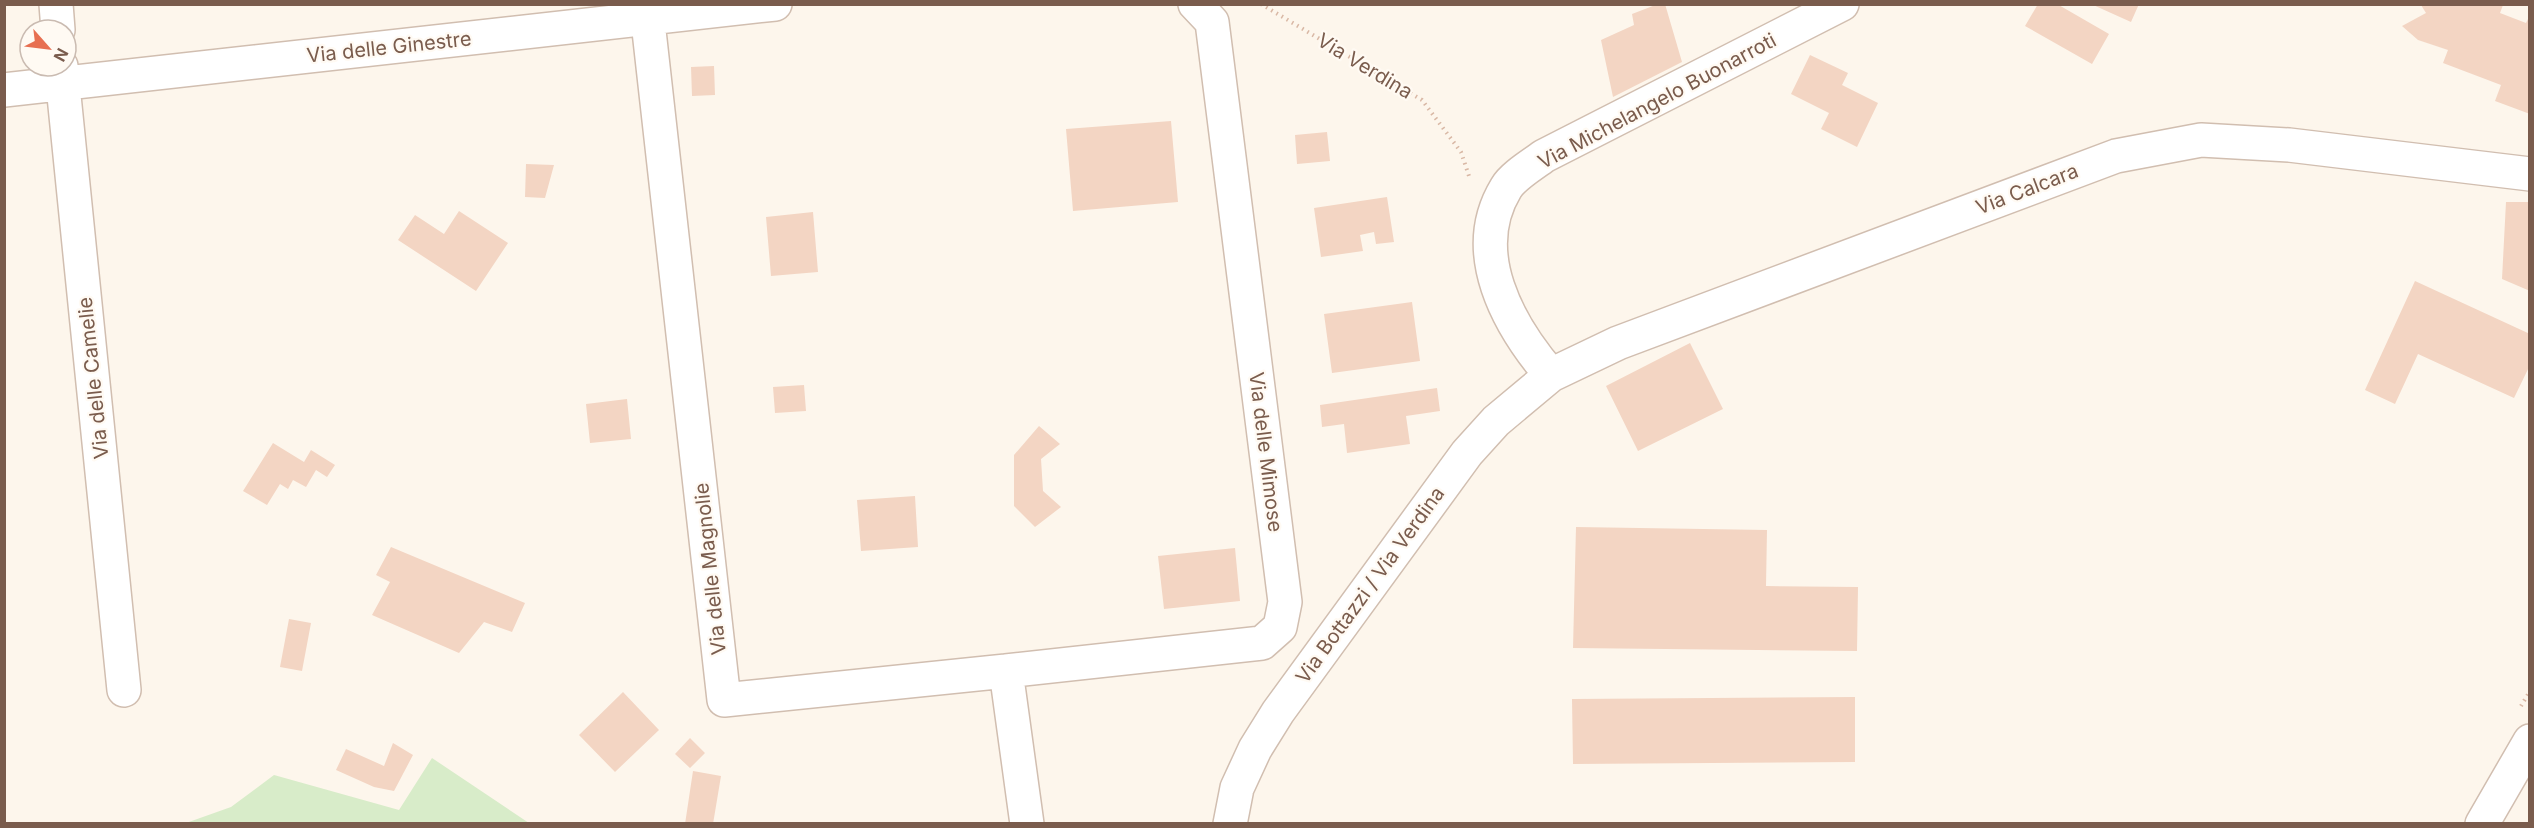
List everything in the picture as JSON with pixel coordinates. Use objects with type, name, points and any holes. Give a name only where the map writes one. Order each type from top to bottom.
[{"type":"street","name":"Via delle Ginestre","points":[[78,73],[646,11],[774,4]]},
{"type":"street","name":"Via delle Mimose","points":[[1006,671],[1262,643],[1280,627],[1285,602],[1212,22],[1195,4]]},
{"type":"street","name":"Via Michelangelo Buonarroti","points":[[1551,375],[1531,352],[1510,318],[1495,283],[1491,245],[1492,219],[1506,186],[1544,156],[1842,4]]},
{"type":"street","name":"Via delle Magnolie","points":[[646,11],[724,700],[1006,671]]},
{"type":"street","name":"Via delle Ginestre","points":[[4,90],[50,78]]},
{"type":"street","name":"Via delle Camelie","points":[[62,78],[124,690]]},
{"type":"street","name":"Via Calcara","points":[[1551,375],[1618,344],[2116,156],[2201,140],[2289,145],[2529,174]]},
{"type":"street","name":"Via Bottazzi / Via Verdina","points":[[1230,824],[1237,788],[1255,749],[1278,712],[1467,453],[1496,421],[1551,375]]},
{"type":"street","points":[[1006,671],[1027,824]]},
{"type":"street","points":[[2482,824],[2529,741]]},
{"type":"path","name":"Via Verdina","points":[[1261,4],[1422,100],[1461,152],[1470,176]]},
{"type":"green space","points":[[432,758],[529,823],[186,823],[231,807],[274,775],[399,810]]},
{"type":"building","points":[[1658,4],[1665,4],[1682,62],[1613,97],[1601,40],[1634,25],[1632,14]]},
{"type":"building","points":[[2038,4],[2057,4],[2109,34],[2092,64],[2025,26]]},
{"type":"building","points":[[2091,4],[2139,4],[2131,22]]},
{"type":"building","points":[[2421,5],[2503,5],[2500,13],[2526,23],[2530,15],[2530,114],[2495,101],[2501,85],[2443,63],[2448,50],[2418,40],[2402,26],[2426,13]]},
{"type":"building","points":[[1810,55],[1848,73],[1842,85],[1878,103],[1857,147],[1821,129],[1829,113],[1791,94]]},
{"type":"building","points":[[714,66],[715,95],[692,96],[691,67]]},
{"type":"building","points":[[1171,121],[1178,202],[1073,211],[1066,129]]},
{"type":"building","points":[[1327,132],[1330,161],[1297,164],[1295,135]]},
{"type":"building","points":[[526,164],[554,165],[545,198],[525,197]]},
{"type":"building","points":[[1387,197],[1394,242],[1376,244],[1374,232],[1360,235],[1363,251],[1321,257],[1314,208]]},
{"type":"building","points":[[2506,202],[2530,202],[2530,291],[2502,279]]},
{"type":"building","points":[[459,211],[508,243],[476,291],[398,240],[415,215],[444,234]]},
{"type":"building","points":[[813,212],[818,272],[771,276],[766,217]]},
{"type":"building","points":[[2415,281],[2530,334],[2530,365],[2514,398],[2418,354],[2395,404],[2365,390]]},
{"type":"building","points":[[1412,302],[1420,361],[1332,373],[1324,314]]},
{"type":"building","points":[[1690,343],[1723,409],[1638,451],[1606,386]]},
{"type":"building","points":[[804,385],[806,411],[775,413],[773,387]]},
{"type":"building","points":[[1437,388],[1440,411],[1406,416],[1410,444],[1347,453],[1344,424],[1322,427],[1320,405]]},
{"type":"building","points":[[627,399],[631,439],[590,443],[586,404]]},
{"type":"building","points":[[1039,426],[1060,444],[1041,459],[1043,491],[1061,507],[1035,527],[1014,506],[1014,455]]},
{"type":"building","points":[[273,443],[304,462],[311,450],[335,465],[327,477],[316,470],[306,487],[293,480],[288,489],[280,484],[267,505],[243,491]]},
{"type":"building","points":[[915,496],[918,547],[861,551],[857,500]]},
{"type":"building","points":[[1576,527],[1767,530],[1766,586],[1858,587],[1857,651],[1573,648]]},
{"type":"building","points":[[391,547],[525,603],[512,632],[484,622],[459,653],[372,615],[390,582],[376,575]]},
{"type":"building","points":[[1235,548],[1240,601],[1164,609],[1158,556]]},
{"type":"building","points":[[289,619],[311,623],[302,671],[280,667]]},
{"type":"building","points":[[623,692],[659,730],[615,772],[579,735]]},
{"type":"building","points":[[1855,697],[1855,762],[1573,764],[1572,699]]},
{"type":"building","points":[[690,738],[705,753],[690,768],[675,754]]},
{"type":"building","points":[[393,743],[413,755],[394,791],[374,787],[336,770],[346,749],[384,766]]},
{"type":"building","points":[[693,771],[721,776],[713,824],[685,824]]}]
